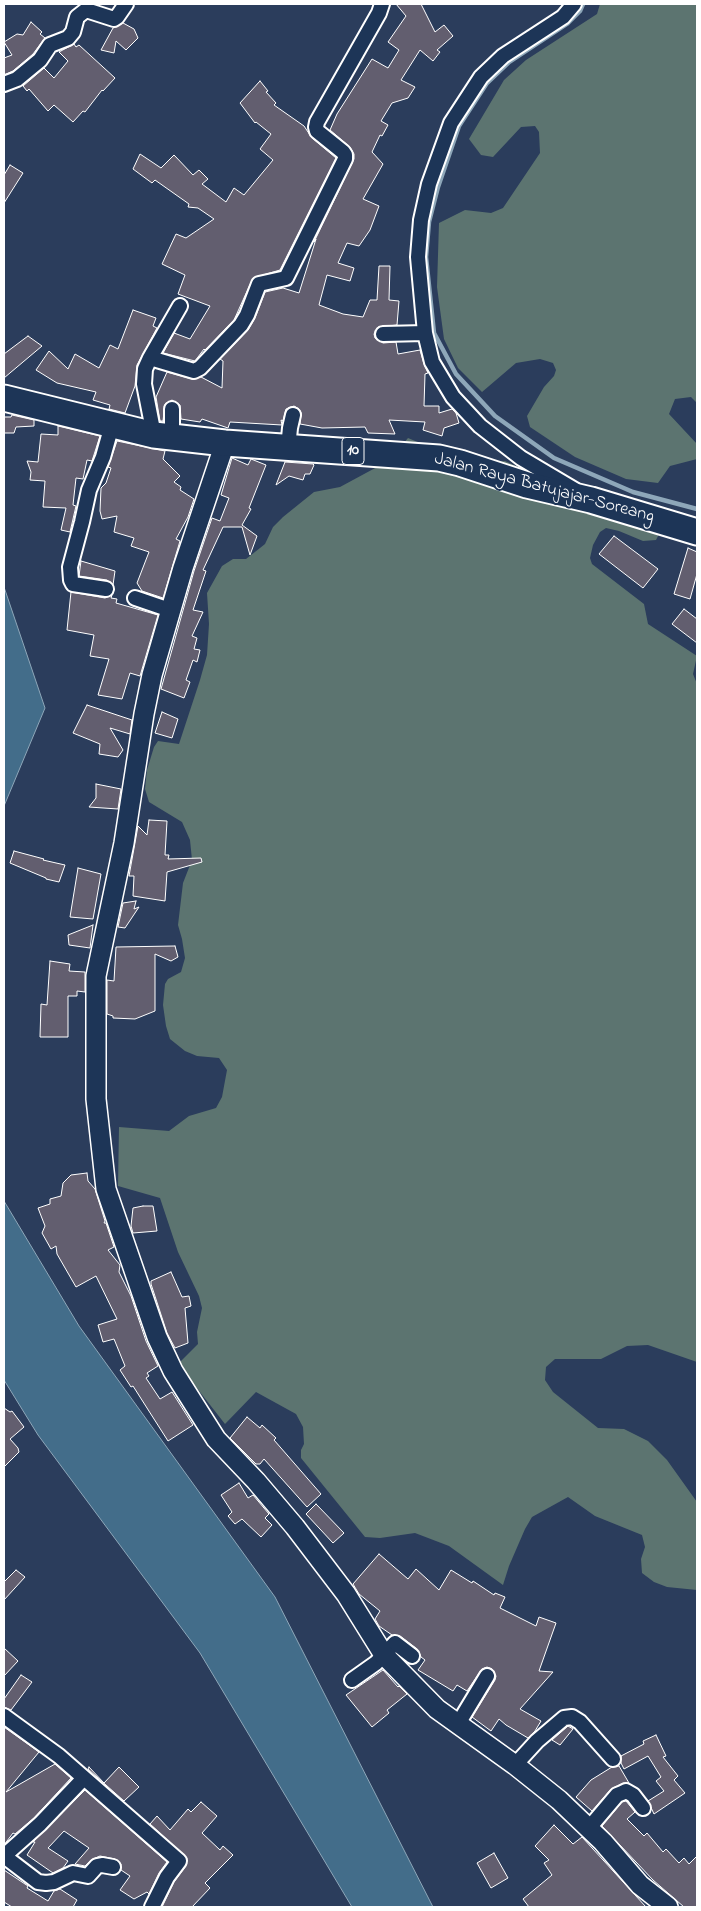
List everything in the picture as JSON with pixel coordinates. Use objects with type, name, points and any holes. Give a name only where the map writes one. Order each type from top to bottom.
[{"type":"highway","name":"Jalan Raya Batujajar-Soreang","points":[[4,398],[163,436],[224,443],[439,458],[527,485],[591,500],[697,532]]},
{"type":"street","points":[[4,84],[17,79],[40,60],[50,45],[68,38],[73,32],[77,17],[86,10],[114,19],[126,4]]},
{"type":"street","points":[[150,358],[194,371],[200,368],[241,325],[247,316],[259,284],[286,278],[345,159],[345,154],[317,131],[317,122],[379,13],[382,4]]},
{"type":"street","points":[[574,4],[563,17],[503,56],[481,77],[451,123],[430,184],[421,220],[418,257],[425,333],[432,362],[453,397],[480,426],[521,458],[591,500]]},
{"type":"street","points":[[163,436],[144,384],[145,369],[180,306]]},
{"type":"street","points":[[383,334],[425,333]]},
{"type":"street","points":[[163,436],[172,408]]},
{"type":"street","points":[[288,448],[293,415]]},
{"type":"street","points":[[106,589],[74,584],[70,580],[70,567],[89,490],[103,457],[112,425]]},
{"type":"street","points":[[224,443],[170,610],[152,674],[124,843],[96,976],[96,1098],[106,1189],[157,1337],[173,1371],[216,1439],[296,1527],[346,1594],[384,1655],[437,1710],[515,1765],[559,1800],[603,1842],[640,1885],[668,1907]]},
{"type":"street","points":[[135,598],[170,610]]},
{"type":"street","points":[[352,1680],[376,1663],[395,1643],[415,1652],[397,1670]]},
{"type":"street","points":[[458,1724],[486,1676]]},
{"type":"street","points":[[4,1716],[59,1756],[179,1861],[167,1877],[152,1907]]},
{"type":"street","points":[[515,1765],[538,1740],[564,1718],[572,1717],[580,1722],[613,1759]]},
{"type":"street","points":[[84,1778],[40,1824],[4,1856],[38,1882],[46,1883],[54,1882],[73,1873],[88,1876],[97,1866],[113,1867]]},
{"type":"street","points":[[588,1828],[617,1795],[626,1791],[633,1795],[643,1808]]},
{"type":"green space","points":[[600,4],[697,4],[697,403],[691,397],[675,399],[669,414],[697,444],[697,459],[670,466],[658,483],[626,479],[575,457],[530,427],[527,416],[544,387],[554,376],[556,370],[553,363],[540,359],[516,363],[482,392],[458,368],[444,339],[437,287],[439,223],[465,210],[491,213],[503,208],[540,153],[539,132],[535,126],[521,127],[493,157],[481,155],[469,139],[504,80],[526,60],[597,14]]},
{"type":"green space","points":[[408,438],[420,443],[429,453],[453,467],[505,461],[660,532],[656,540],[643,541],[606,528],[600,532],[593,545],[590,558],[592,564],[644,604],[648,624],[697,656],[693,674],[697,684],[697,1362],[648,1345],[627,1346],[601,1359],[555,1359],[546,1367],[545,1380],[553,1392],[598,1428],[624,1429],[648,1441],[667,1460],[697,1502],[697,1590],[667,1587],[654,1582],[642,1573],[641,1559],[645,1547],[642,1535],[595,1516],[568,1497],[532,1517],[509,1566],[503,1585],[449,1546],[415,1533],[380,1538],[365,1537],[301,1458],[301,1450],[304,1444],[303,1427],[296,1414],[256,1392],[225,1424],[178,1364],[198,1344],[197,1332],[202,1308],[199,1296],[178,1252],[160,1198],[118,1186],[119,1127],[169,1131],[189,1116],[216,1108],[222,1097],[227,1070],[219,1058],[197,1056],[185,1051],[170,1039],[166,1026],[163,1005],[165,984],[168,979],[181,972],[185,958],[178,925],[183,883],[192,860],[190,840],[182,822],[149,802],[145,789],[147,770],[154,747],[158,741],[179,744],[200,680],[207,655],[209,624],[207,593],[222,566],[233,559],[246,559],[265,544],[273,527],[314,492],[340,487],[390,460]]},
{"type":"water","points":[[4,587],[45,708],[4,806]]},
{"type":"water","points":[[4,1201],[79,1326],[275,1597],[433,1907],[352,1907],[200,1653],[38,1435],[4,1380]]},
{"type":"building","points":[[396,4],[421,4],[435,32],[444,25],[453,36],[437,50],[440,52],[433,61],[420,50],[401,80],[415,87],[408,98],[392,103],[381,121],[388,125],[382,136],[380,135],[372,152],[383,164],[363,199],[379,206],[370,230],[359,246],[347,243],[338,263],[354,268],[350,281],[327,275],[319,305],[343,314],[363,317],[370,300],[377,300],[379,266],[390,266],[389,300],[399,301],[397,325],[378,327],[374,334],[375,338],[383,343],[396,342],[398,354],[420,350],[428,373],[425,374],[424,406],[439,406],[439,413],[452,409],[456,413],[459,423],[444,428],[442,436],[423,430],[425,422],[389,420],[395,434],[368,433],[365,427],[322,428],[300,424],[301,413],[294,406],[286,409],[283,421],[281,420],[282,425],[230,422],[228,428],[202,419],[200,422],[181,419],[180,405],[172,400],[165,404],[163,421],[160,421],[156,397],[167,372],[192,379],[201,377],[222,388],[223,361],[220,359],[248,330],[265,292],[283,288],[299,293],[316,239],[314,242],[354,159],[354,154],[350,147],[330,130],[337,114],[372,59],[388,68],[399,50],[388,42],[406,16]]},
{"type":"building","points":[[31,22],[42,32],[40,34],[45,38],[33,54],[13,71],[4,75],[4,58],[12,55],[4,42],[17,34],[23,35]]},
{"type":"building","points":[[123,23],[134,29],[138,38],[126,50],[116,41],[114,53],[101,50],[113,28]]},
{"type":"building","points":[[74,44],[76,47],[79,45],[115,78],[102,90],[85,112],[83,111],[73,122],[54,105],[48,111],[29,89],[27,91],[23,86],[44,68],[54,78],[68,61],[59,52]]},
{"type":"building","points":[[260,81],[268,91],[266,92],[276,103],[274,105],[304,126],[312,138],[336,158],[280,270],[253,278],[234,320],[204,349],[195,361],[163,353],[174,333],[190,339],[210,306],[178,294],[185,275],[162,264],[176,234],[186,238],[214,219],[198,208],[188,207],[189,204],[155,180],[152,183],[133,169],[140,154],[161,168],[174,155],[193,175],[199,170],[208,179],[202,184],[226,202],[234,188],[244,195],[273,160],[260,149],[271,134],[255,123],[240,103]]},
{"type":"building","points":[[10,165],[23,173],[4,203],[4,175]]},
{"type":"building","points":[[133,310],[156,318],[153,326],[157,328],[137,365],[135,386],[125,413],[109,409],[110,405],[93,400],[96,392],[57,383],[36,370],[49,351],[68,369],[75,354],[99,368],[110,345],[118,349]]},
{"type":"building","points":[[28,336],[42,346],[4,378],[4,354]]},
{"type":"building","points":[[12,415],[34,420],[34,426],[16,427],[14,433],[4,433],[4,417],[11,417]]},
{"type":"building","points":[[58,426],[100,436],[92,461],[87,460],[83,479],[76,478],[73,505],[76,506],[70,532],[61,530],[66,508],[43,507],[45,481],[30,480],[31,472],[27,461],[38,462],[41,434],[58,435]]},
{"type":"building","points":[[117,441],[165,451],[163,459],[180,476],[174,482],[181,487],[180,490],[194,499],[188,517],[176,539],[180,541],[163,598],[142,591],[137,583],[149,552],[131,546],[134,538],[114,532],[117,516],[102,519],[100,511],[101,488],[106,483],[111,468],[108,467]]},
{"type":"building","points":[[232,458],[248,465],[251,459],[266,465],[249,508],[251,509],[242,525],[257,536],[250,555],[242,527],[223,527],[203,570],[206,571],[193,610],[203,612],[192,636],[197,638],[194,649],[200,650],[197,662],[193,660],[186,680],[190,682],[184,698],[161,689],[194,571],[212,518],[220,521],[229,498],[221,495]]},
{"type":"building","points":[[285,462],[314,465],[310,474],[305,474],[303,480],[289,476],[276,485]]},
{"type":"building","points":[[614,536],[658,569],[643,588],[599,554]]},
{"type":"building","points":[[688,548],[697,552],[697,574],[690,599],[674,594]]},
{"type":"building","points":[[81,561],[115,571],[113,585],[107,580],[79,576]]},
{"type":"building","points":[[71,592],[105,598],[112,595],[111,598],[117,599],[116,603],[158,615],[140,676],[130,673],[122,699],[98,695],[109,659],[90,656],[94,635],[67,630]]},
{"type":"building","points":[[684,609],[697,619],[697,643],[672,624]]},
{"type":"building","points":[[87,705],[132,720],[130,734],[110,728],[123,750],[118,757],[99,754],[100,744],[73,733]]},
{"type":"building","points":[[162,712],[178,719],[172,738],[155,733]]},
{"type":"building","points":[[96,784],[121,789],[118,809],[89,807],[96,798]]},
{"type":"building","points":[[149,820],[167,821],[165,855],[169,855],[168,859],[201,858],[202,862],[167,872],[165,901],[133,896],[134,876],[129,876],[138,826],[147,835]]},
{"type":"building","points":[[14,851],[65,865],[59,882],[46,879],[10,863]]},
{"type":"building","points":[[78,868],[101,874],[93,919],[70,917]]},
{"type":"building","points":[[136,901],[134,909],[139,907],[125,928],[118,927],[123,903]]},
{"type":"building","points":[[93,925],[90,948],[69,945],[68,935]]},
{"type":"building","points":[[175,946],[178,957],[171,961],[155,954],[155,1011],[135,1019],[113,1018],[113,1016],[107,1014],[107,980],[114,981],[116,947]]},
{"type":"building","points":[[50,961],[70,964],[69,971],[85,972],[85,992],[77,991],[77,996],[68,996],[68,1037],[40,1037],[41,1004],[47,1005]]},
{"type":"building","points":[[87,1173],[88,1181],[95,1189],[104,1223],[106,1223],[114,1247],[108,1250],[120,1265],[119,1272],[131,1296],[146,1341],[158,1366],[147,1373],[149,1376],[146,1378],[160,1399],[172,1392],[193,1425],[168,1441],[133,1386],[131,1387],[120,1370],[125,1366],[114,1339],[103,1342],[98,1325],[117,1319],[96,1276],[76,1287],[57,1254],[56,1246],[51,1249],[42,1233],[45,1226],[38,1208],[50,1204],[50,1199],[61,1196],[63,1183],[71,1175]]},
{"type":"building","points":[[153,1206],[157,1231],[133,1233],[131,1226],[133,1208]]},
{"type":"building","points":[[171,1272],[182,1297],[189,1296],[191,1306],[185,1308],[188,1343],[175,1348],[167,1333],[151,1284],[151,1281]]},
{"type":"building","points":[[4,1408],[10,1412],[12,1411],[24,1427],[10,1439],[19,1452],[4,1467]]},
{"type":"building","points":[[247,1417],[260,1428],[262,1425],[276,1438],[274,1440],[321,1494],[307,1507],[264,1459],[260,1464],[256,1464],[230,1438]]},
{"type":"building","points":[[239,1483],[248,1498],[253,1495],[269,1514],[265,1518],[272,1525],[261,1537],[242,1519],[235,1524],[228,1516],[232,1512],[221,1495]]},
{"type":"building","points":[[316,1504],[344,1533],[333,1543],[306,1514]]},
{"type":"building","points":[[379,1554],[408,1579],[416,1569],[439,1590],[451,1570],[472,1583],[473,1581],[494,1595],[495,1593],[505,1597],[500,1608],[536,1626],[539,1617],[556,1623],[539,1671],[553,1672],[520,1709],[541,1721],[528,1738],[499,1719],[491,1731],[472,1717],[495,1680],[496,1676],[492,1669],[487,1667],[482,1669],[467,1691],[457,1685],[453,1691],[418,1670],[425,1660],[417,1649],[400,1636],[392,1635],[379,1626],[375,1619],[380,1611],[359,1594],[353,1584]]},
{"type":"building","points":[[16,1570],[25,1577],[4,1600],[4,1582]]},
{"type":"building","points":[[4,1648],[18,1661],[4,1676]]},
{"type":"building","points":[[383,1670],[407,1694],[387,1710],[389,1713],[372,1727],[346,1695]]},
{"type":"building","points":[[21,1675],[32,1682],[11,1710],[4,1707],[4,1699]]},
{"type":"building","points":[[568,1726],[573,1729],[560,1745],[552,1740]]},
{"type":"building","points":[[4,1727],[39,1752],[6,1792],[55,1764],[71,1778],[34,1818],[15,1834],[13,1833],[4,1845]]},
{"type":"building","points":[[656,1735],[666,1756],[663,1757],[678,1776],[674,1780],[685,1793],[654,1814],[648,1801],[664,1791],[656,1781],[661,1777],[648,1756],[624,1769],[621,1763],[621,1756],[644,1744],[643,1741]]},
{"type":"building","points":[[619,1766],[629,1783],[623,1783],[611,1789],[592,1811],[576,1797],[591,1780],[612,1767]]},
{"type":"building","points":[[89,1767],[104,1783],[119,1767],[139,1787],[124,1801],[88,1769]]},
{"type":"building","points":[[85,1790],[167,1862],[159,1873],[149,1894],[147,1892],[134,1899],[120,1890],[130,1876],[121,1870],[121,1864],[115,1859],[100,1856],[91,1860],[85,1866],[75,1864],[89,1848],[64,1831],[48,1848],[68,1861],[63,1868],[53,1873],[27,1855],[35,1842],[33,1842]]},
{"type":"building","points":[[626,1801],[635,1812],[627,1819],[644,1836],[647,1833],[663,1852],[666,1849],[679,1863],[684,1858],[689,1864],[697,1856],[697,1907],[684,1907],[653,1880],[602,1826],[622,1802]]},
{"type":"building","points":[[201,1802],[217,1816],[202,1833],[220,1850],[223,1846],[233,1855],[205,1883],[210,1888],[192,1907],[162,1907],[174,1882],[186,1866],[187,1858],[150,1824],[157,1816],[170,1830],[188,1809],[191,1812]]},
{"type":"building","points":[[554,1825],[573,1844],[582,1837],[646,1907],[529,1907],[523,1899],[552,1875],[544,1863],[549,1860],[535,1846]]},
{"type":"building","points":[[494,1853],[508,1878],[491,1888],[477,1863]]},
{"type":"building","points":[[4,1870],[48,1901],[54,1891],[60,1889],[77,1900],[73,1907],[12,1907],[4,1902]]},
{"type":"waterway","points":[[583,4],[580,11],[568,23],[509,62],[487,83],[459,126],[438,187],[429,222],[426,257],[434,333],[456,374],[495,416],[554,458],[633,492],[697,509]]}]
